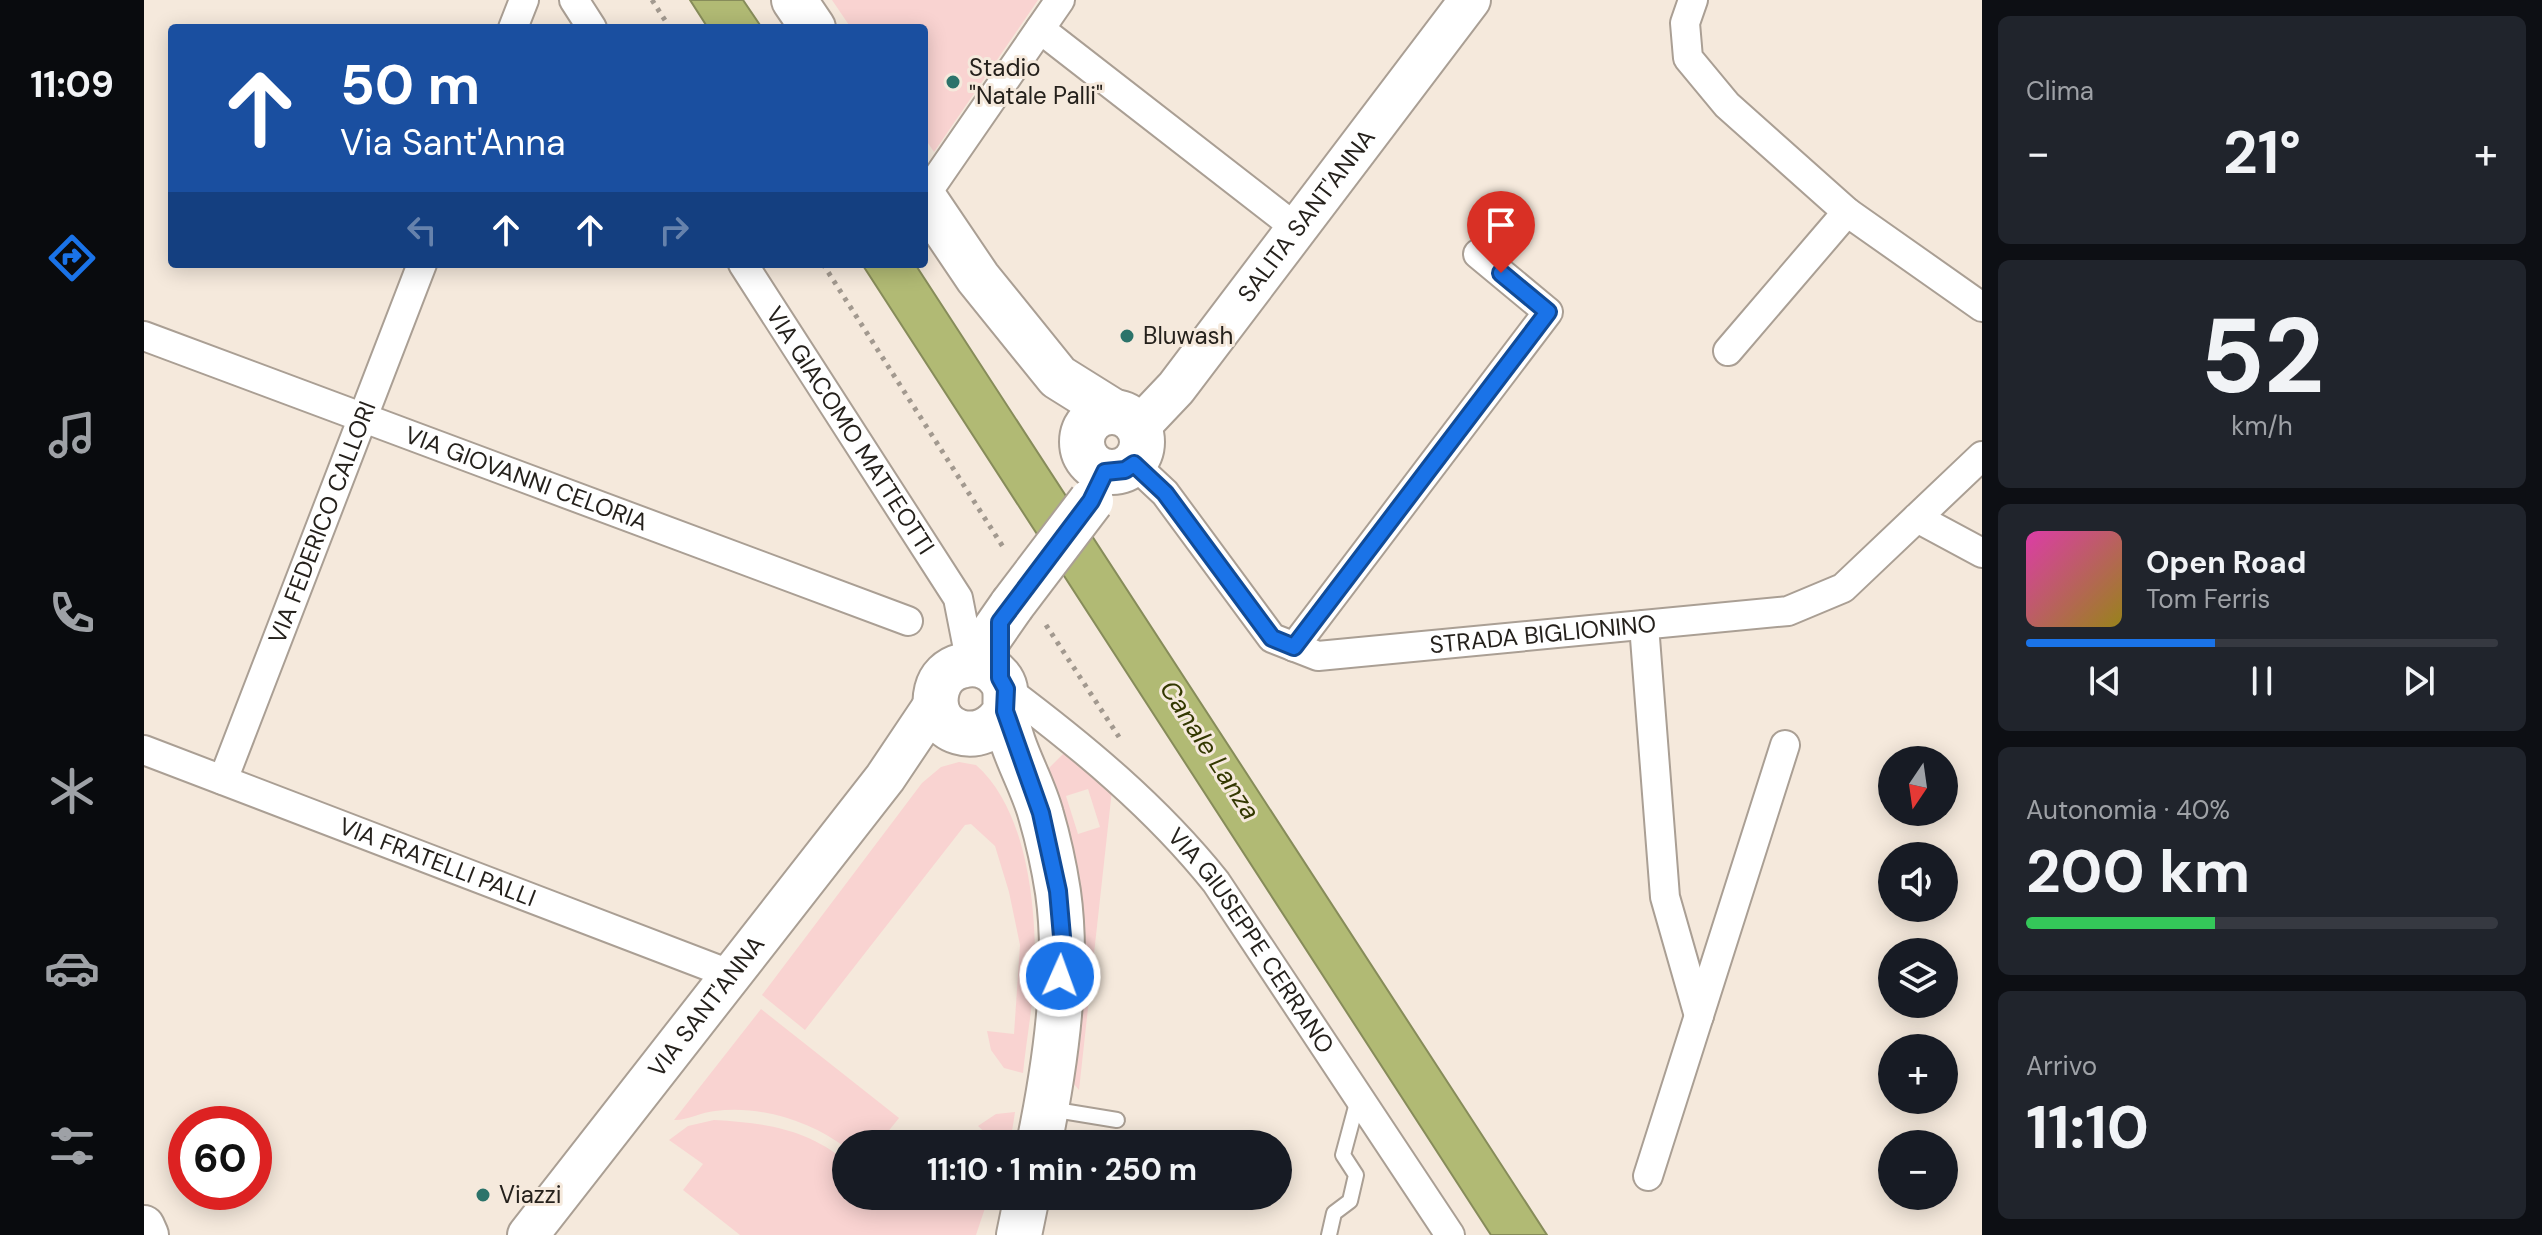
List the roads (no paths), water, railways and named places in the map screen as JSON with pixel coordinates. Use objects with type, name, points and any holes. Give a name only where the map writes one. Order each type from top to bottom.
[{"type":"main road","points":[[794,0],[810,24]]},
{"type":"main road","name":"SALITA SANT'ANNA","points":[[1111,451],[1176,388],[1470,0]]},
{"type":"main road","points":[[928,204],[978,278],[1058,377],[1111,451],[1017,602],[979,701],[1024,771],[1041,813],[1058,891],[1063,948],[1042,1126]]},
{"type":"main road","name":"VIA SANT'ANNA","points":[[528,1235],[885,778],[979,701]]},
{"type":"main road","points":[[1019,1235],[1024,1210]]},
{"type":"main road","points":[[144,1226],[148,1235]]},
{"type":"street","points":[[515,24],[524,0]]},
{"type":"street","points":[[574,0],[589,24]]},
{"type":"street","points":[[928,192],[1060,0]]},
{"type":"street","points":[[1693,0],[1685,23],[1688,58],[1727,105],[1847,212],[1982,307]]},
{"type":"street","points":[[1040,29],[1296,228]]},
{"type":"street","points":[[1728,351],[1847,212]]},
{"type":"street","points":[[1294,647],[1548,312],[1478,254]]},
{"type":"street","name":"VIA FEDERICO CALLORI","points":[[223,780],[420,268]]},
{"type":"street","name":"VIA GIACOMO MATTEOTTI","points":[[746,268],[958,598],[979,701]]},
{"type":"street","name":"VIA GIOVANNI CELORIA","points":[[144,336],[908,621]]},
{"type":"street","name":"STRADA BIGLIONINO","points":[[1111,451],[1165,493],[1272,638],[1318,656],[1788,611],[1843,588],[1982,456]]},
{"type":"street","points":[[1917,518],[1982,553]]},
{"type":"street","points":[[958,598],[980,606],[1017,602]]},
{"type":"street","points":[[1644,625],[1665,897],[1699,1016]]},
{"type":"street","name":"VIA GIUSEPPE CERRANO","points":[[979,701],[1081,747],[1184,841],[1216,882],[1450,1235]]},
{"type":"street","points":[[1648,1176],[1785,745]]},
{"type":"street","name":"VIA FRATELLI PALLI","points":[[144,750],[732,975]]},
{"type":"lane","points":[[1329,1235],[1334,1213],[1350,1201],[1356,1175],[1343,1155],[1358,1098]]},
{"type":"lane","points":[[1042,1126],[1117,1120]]},
{"type":"water","points":[[690,0],[743,0],[759,24],[705,24]]},
{"type":"water","name":"Canale Lanza","points":[[865,268],[918,268],[1547,1235],[1491,1235]]},
{"type":"place","name":"Stadio \"Natale Palli\"","points":[[953,82]]},
{"type":"place","name":"Bluwash","points":[[1127,336]]},
{"type":"place","name":"Viazzi","points":[[483,1195]]}]
